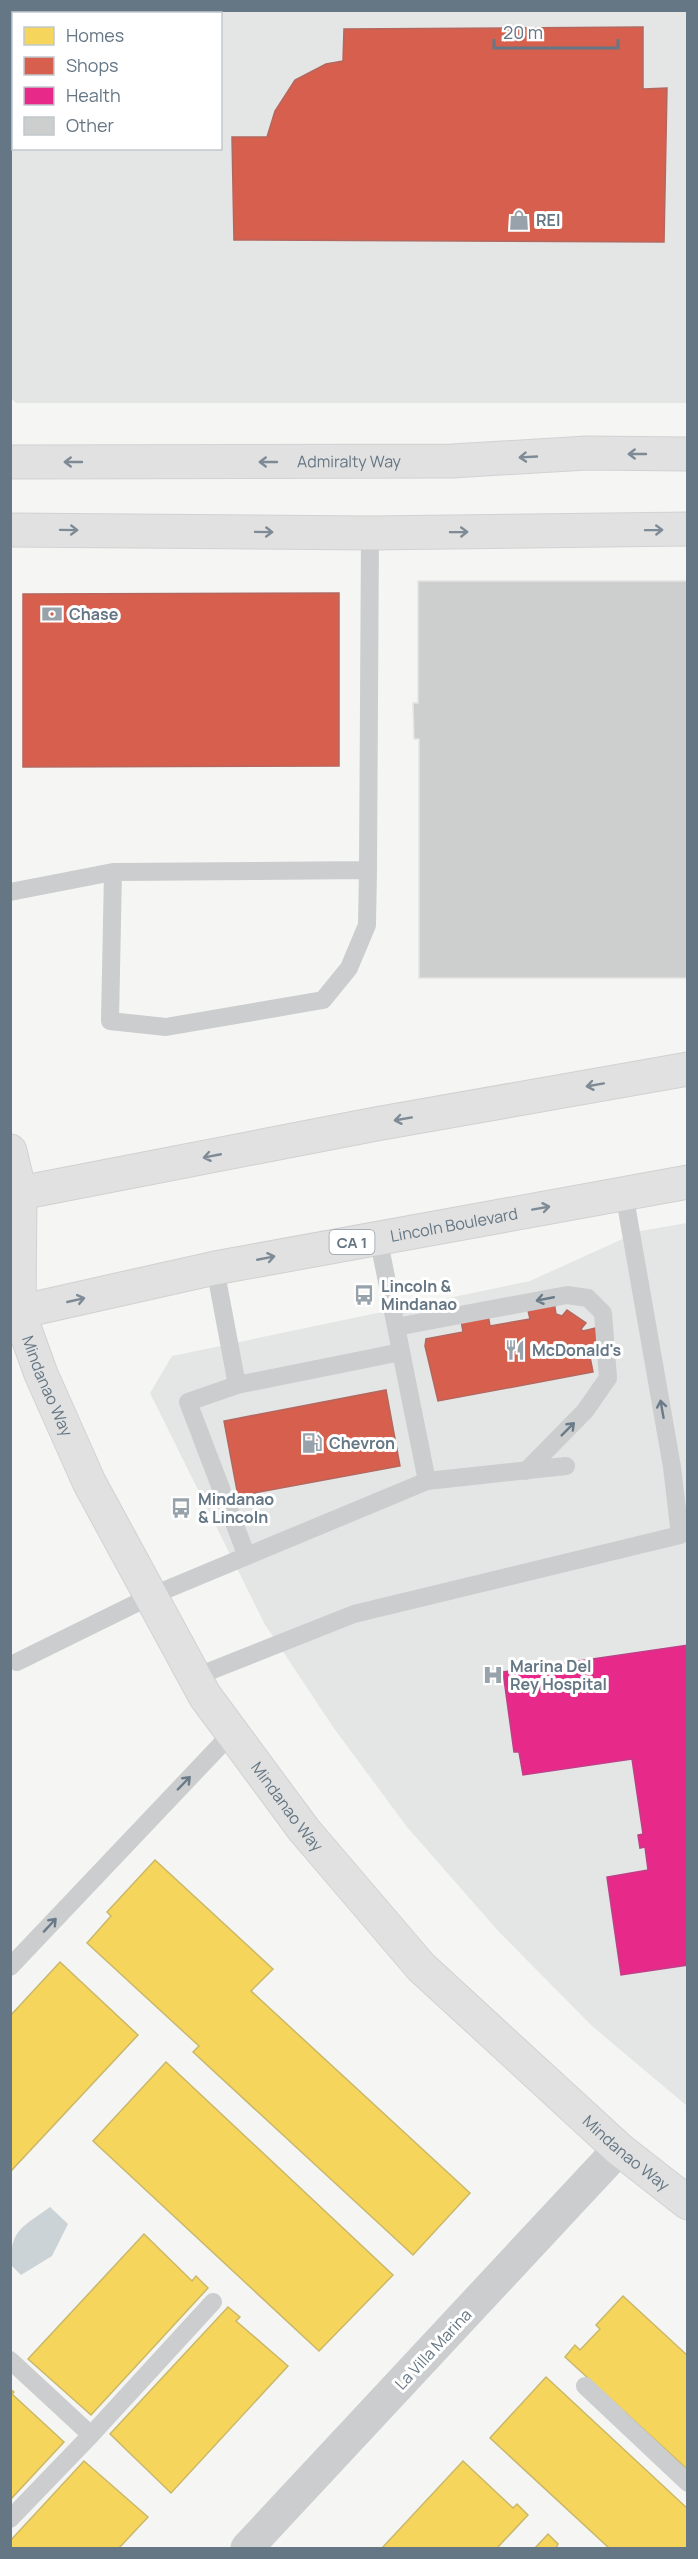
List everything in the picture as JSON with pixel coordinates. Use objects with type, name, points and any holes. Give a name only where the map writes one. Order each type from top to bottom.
[{"type":"main road","name":"Admiralty Way","points":[[10,462],[441,462],[587,453],[687,454]]},
{"type":"main road","points":[[10,530],[370,533],[687,529]]},
{"type":"main road","points":[[15,1194],[376,1124],[687,1069]]},
{"type":"main road","name":"Mindanao Way","points":[[10,1151],[15,1194],[13,1309],[89,1482],[195,1677],[232,1733],[304,1830],[421,1967],[618,2149],[687,2203]]},
{"type":"main road","name":"Lincoln Boulevard","points":[[13,1309],[378,1237],[687,1182]]},
{"type":"street","name":"La Villa Marina","points":[[247,2548],[618,2149]]},
{"type":"lane","points":[[113,872],[110,1021],[166,1027],[323,1000],[349,968],[367,925],[370,533]]},
{"type":"lane","points":[[10,892],[113,872],[368,870]]},
{"type":"lane","points":[[195,1677],[354,1614],[680,1535],[680,1465],[624,1193]]},
{"type":"lane","points":[[378,1237],[427,1481]]},
{"type":"lane","points":[[215,1268],[237,1386]]},
{"type":"lane","points":[[396,1327],[567,1295],[588,1298],[603,1313],[608,1378],[585,1411],[526,1471]]},
{"type":"lane","points":[[246,1554],[188,1402],[237,1386],[401,1352]]},
{"type":"lane","points":[[17,1662],[151,1596],[246,1554],[427,1481],[566,1466]]},
{"type":"lane","points":[[10,1967],[232,1733]]},
{"type":"lane","points":[[10,2519],[92,2435],[213,2302]]},
{"type":"lane","points":[[10,2360],[92,2435]]},
{"type":"lane","points":[[585,2386],[687,2483]]},
{"type":"shaded area","points":[[10,11],[687,11],[687,403],[16,403],[10,397]]},
{"type":"shaded area","points":[[687,1223],[687,2106],[592,2026],[500,1933],[407,1827],[333,1727],[264,1623],[150,1393],[172,1356],[530,1281],[640,1231]]},
{"type":"shaded area","points":[[50,2207],[68,2224],[52,2256],[21,2275],[11,2265],[11,2253],[16,2236],[20,2230]]},
{"type":"building: Homes","points":[[155,1860],[273,1969],[251,1991],[470,2193],[413,2255],[193,2052],[199,2046],[87,1943],[111,1916],[107,1912]]},
{"type":"building: Homes","points":[[60,1962],[138,2035],[10,2172],[10,2016]]},
{"type":"building: Homes","points":[[166,2062],[393,2275],[319,2351],[93,2141]]},
{"type":"building: Homes","points":[[144,2234],[192,2281],[196,2276],[208,2288],[91,2415],[28,2359]]},
{"type":"building: Homes","points":[[623,2296],[688,2356],[688,2470],[565,2357],[575,2345],[580,2350],[600,2329],[596,2325]]},
{"type":"building: Homes","points":[[228,2307],[240,2317],[236,2321],[288,2366],[171,2493],[110,2434]]},
{"type":"building: Homes","points":[[546,2377],[688,2509],[688,2548],[609,2548],[490,2438]]},
{"type":"building: Homes","points":[[10,2389],[14,2392],[12,2394],[64,2442],[10,2500]]},
{"type":"building: Homes","points":[[84,2461],[148,2517],[119,2548],[10,2548],[10,2541]]},
{"type":"building: Homes","points":[[463,2461],[513,2508],[517,2504],[528,2515],[497,2548],[382,2548]]},
{"type":"building: Homes","points":[[548,2534],[558,2544],[556,2548],[535,2548]]},
{"type":"building: Shops","points":[[643,27],[643,89],[667,88],[664,242],[234,240],[232,137],[267,137],[275,111],[295,80],[326,64],[343,61],[344,29]]},
{"type":"building: Shops","points":[[339,593],[339,766],[23,767],[23,594]]},
{"type":"building: Shops","name":"McDonald's","points":[[554,1301],[556,1314],[562,1316],[567,1310],[586,1323],[581,1329],[583,1331],[600,1327],[605,1354],[590,1357],[593,1372],[438,1401],[425,1346],[426,1339],[463,1332],[461,1320],[488,1314],[490,1326],[530,1319],[527,1306]]},
{"type":"building: Shops","name":"Chevron","points":[[386,1390],[400,1466],[238,1496],[224,1421]]},
{"type":"building: Health","points":[[688,1645],[688,1965],[621,1975],[607,1877],[648,1870],[645,1847],[640,1848],[638,1835],[643,1834],[632,1759],[523,1775],[519,1752],[514,1752],[503,1672]]},
{"type":"building: Other","points":[[418,581],[688,581],[688,978],[419,978],[419,739],[414,739],[413,703],[418,703]]},
{"type":"place","name":"REI","points":[[519,220]]},
{"type":"place","name":"Chase","points":[[52,614]]},
{"type":"place","name":"Lincoln & Mindanao","points":[[364,1295]]},
{"type":"place","name":"McDonald's","points":[[515,1350]]},
{"type":"place","name":"Chevron","points":[[312,1443]]},
{"type":"place","name":"Mindanao & Lincoln","points":[[181,1508]]},
{"type":"place","name":"Marina Del Rey Hospital","points":[[493,1675]]}]
